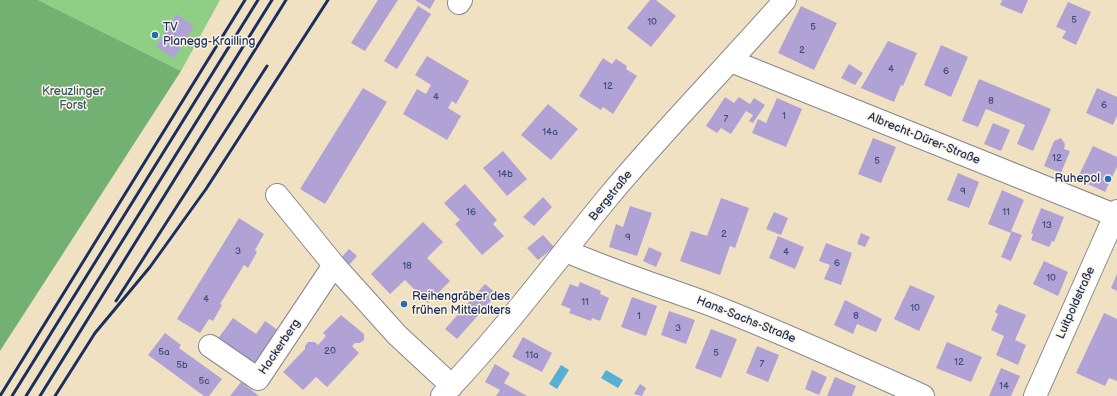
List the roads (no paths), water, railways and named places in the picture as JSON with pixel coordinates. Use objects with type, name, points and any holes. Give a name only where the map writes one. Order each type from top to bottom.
[{"type":"street","name":"Bergstraße","points":[[447,391],[671,124],[731,61],[785,0]]},
{"type":"street","name":"Albrecht-Dürer-Straße","points":[[731,61],[1116,214]]},
{"type":"street","points":[[277,195],[334,265],[447,391]]},
{"type":"street","name":"Luitpoldstraße","points":[[1035,396],[1116,214]]},
{"type":"street","name":"Hans-Sachs-Straße","points":[[566,251],[706,303],[844,360],[923,396]]},
{"type":"street","name":"Hackerberg","points":[[210,346],[258,379],[334,265]]},
{"type":"water","points":[[561,365],[569,370],[557,389],[549,384]]},
{"type":"water","points":[[606,370],[623,380],[618,388],[601,378]]},
{"type":"railway","points":[[0,396],[245,0]]},
{"type":"railway","points":[[12,396],[258,0]]},
{"type":"railway","points":[[26,396],[272,0]]},
{"type":"railway","points":[[40,396],[286,0]]},
{"type":"railway","points":[[55,396],[95,333],[150,267],[206,189],[328,0]]},
{"type":"railway","points":[[116,301],[267,66]]},
{"type":"place","name":"TV Planegg-Krailling","points":[[155,35]]},
{"type":"place","name":"Ruhepol","points":[[1108,179]]},
{"type":"place","name":"Reihengräber des frühen Mittelalters","points":[[404,304]]},
{"type":"park label","name":"Kreuzlinger Forst","points":[[73,99]]}]
